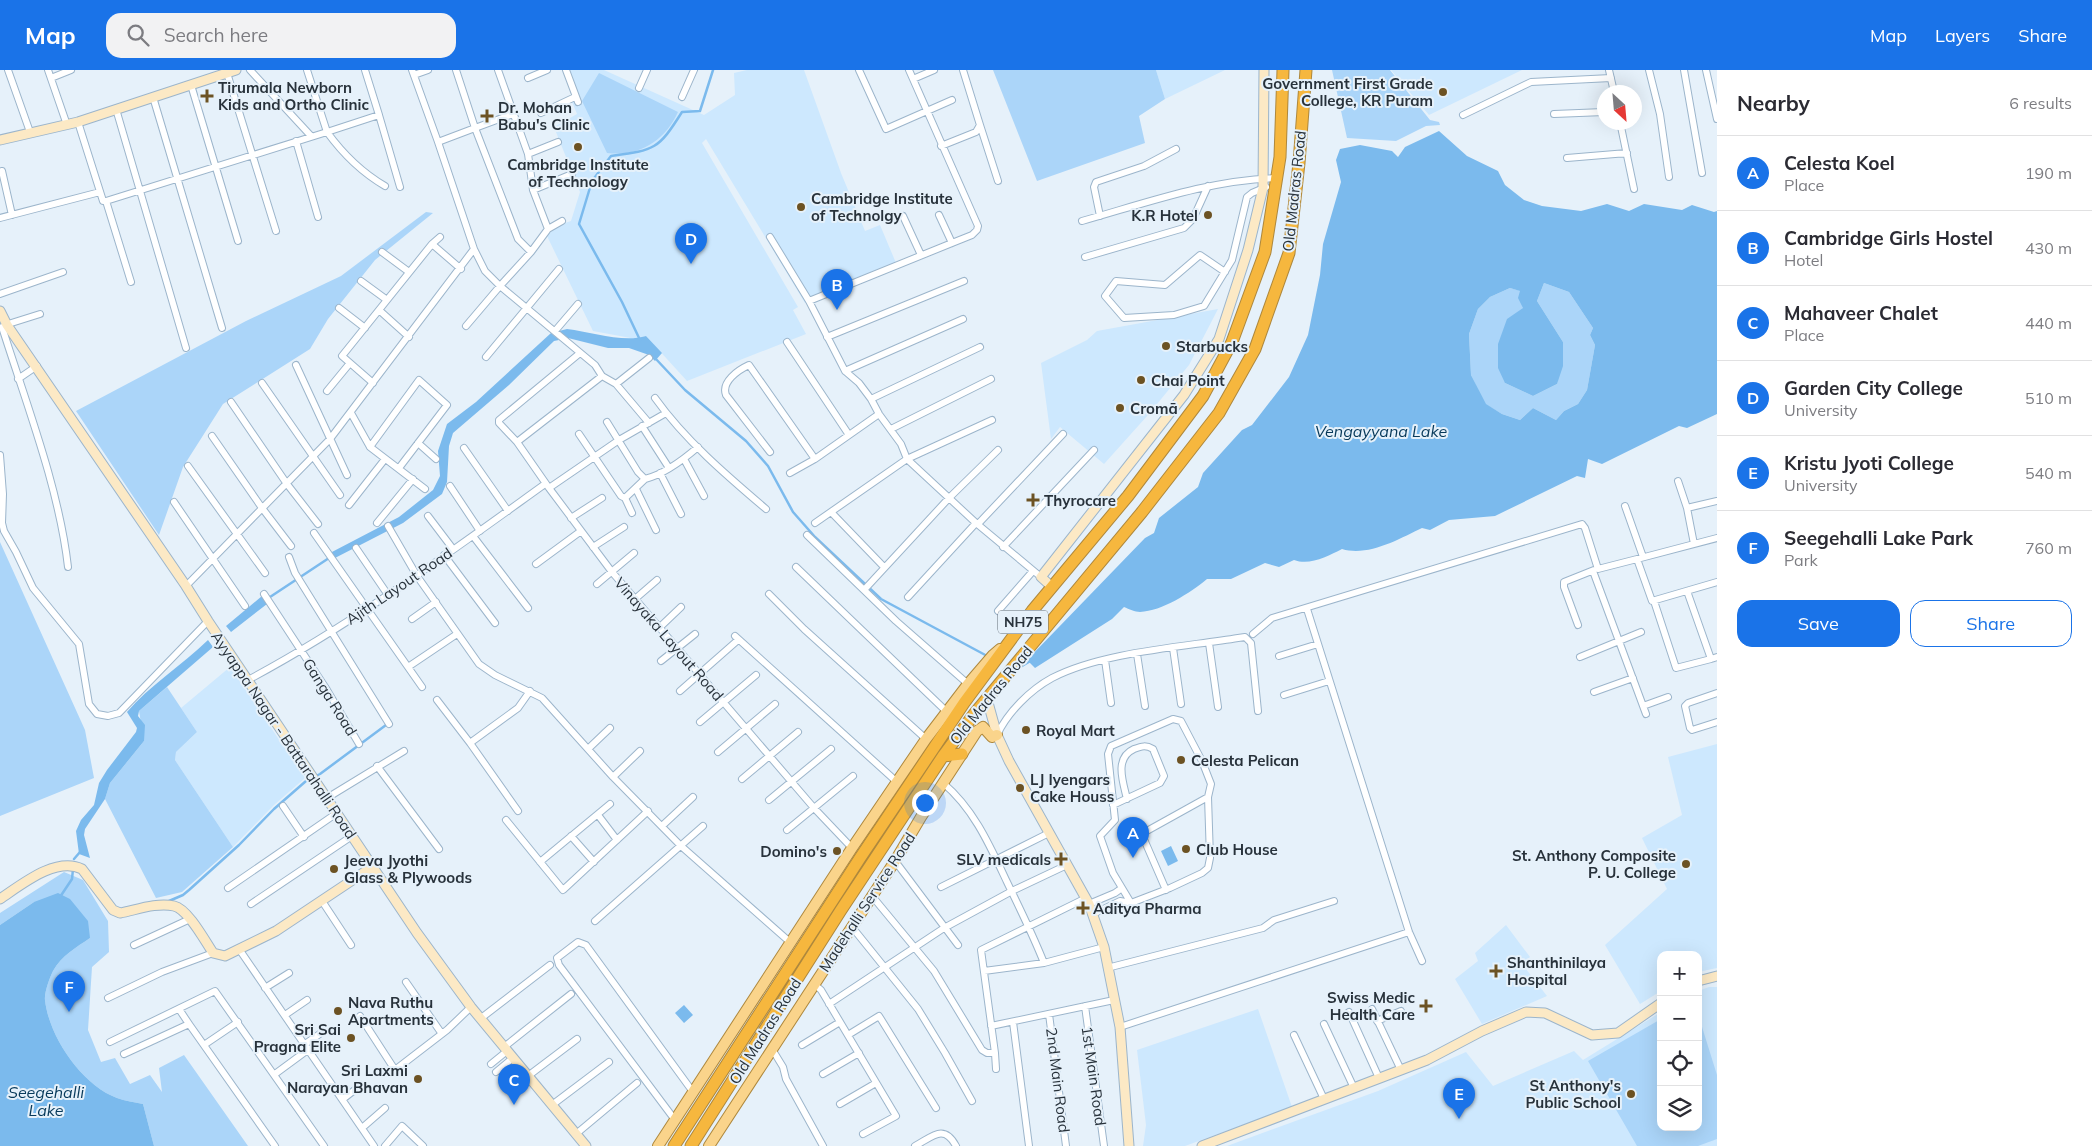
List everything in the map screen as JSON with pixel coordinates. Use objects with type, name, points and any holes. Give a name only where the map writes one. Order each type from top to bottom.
[{"type":"highway","name":"Old Madras Road","points":[[674,1146],[860,858],[964,703],[1052,586],[1128,496],[1203,396],[1232,342],[1265,252],[1269,183],[1280,157],[1283,70]]},
{"type":"highway","name":"Old Madras Road","points":[[691,1146],[841,910],[942,756],[1142,512],[1218,413],[1255,349],[1289,253],[1299,163],[1306,70]]},
{"type":"highway","points":[[942,756],[962,754]]},
{"type":"main road","points":[[1052,586],[1041,577],[1184,395],[1219,339],[1269,183],[1264,70]]},
{"type":"main road","points":[[0,140],[78,122],[232,71]]},
{"type":"main road","name":"Ayyappa Nagar - Battarahalli Road","points":[[0,311],[3,326],[37,366],[186,586],[372,868],[470,1007],[584,1145]]},
{"type":"main road","points":[[658,1146],[852,848],[926,739],[968,684],[993,655],[1007,644]]},
{"type":"main road","points":[[987,699],[997,735],[1009,761],[1087,901],[1104,947],[1120,1027],[1129,1146]]},
{"type":"main road","name":"Madehalli Service Road","points":[[709,1146],[895,861],[979,728],[983,727],[992,737],[997,735]]},
{"type":"main road","points":[[0,899],[53,868],[64,864],[75,866],[82,868],[113,910],[120,913],[162,905],[176,906],[190,919],[213,953],[224,956],[276,931],[372,868]]},
{"type":"main road","points":[[1702,980],[1717,976]]},
{"type":"main road","points":[[1202,1146],[1428,1060],[1482,1031],[1526,1012],[1546,1013],[1592,1035],[1618,1033],[1657,1006]]},
{"type":"street","points":[[8,70],[30,132]]},
{"type":"street","points":[[48,70],[67,125]]},
{"type":"street","points":[[51,78],[71,70]]},
{"type":"street","points":[[250,70],[311,136]]},
{"type":"street","points":[[307,70],[326,132],[340,150],[367,175],[385,186]]},
{"type":"street","points":[[365,70],[400,187]]},
{"type":"street","points":[[428,70],[413,73],[474,249],[485,271],[500,286],[595,365],[602,376],[616,384],[646,424],[669,468]]},
{"type":"street","points":[[456,70],[475,128],[518,239],[531,252]]},
{"type":"street","points":[[498,70],[528,154],[533,190],[548,229]]},
{"type":"street","points":[[528,78],[547,70]]},
{"type":"street","points":[[541,114],[577,100],[566,70]]},
{"type":"street","points":[[639,88],[647,70]]},
{"type":"street","points":[[682,97],[694,70]]},
{"type":"street","points":[[859,70],[886,129],[952,100]]},
{"type":"street","points":[[809,301],[976,232],[978,226],[909,70]]},
{"type":"street","points":[[913,79],[934,70]]},
{"type":"street","points":[[963,70],[998,181]]},
{"type":"street","points":[[1609,70],[1612,85]]},
{"type":"street","points":[[1649,70],[1660,114],[1669,177]]},
{"type":"street","points":[[1684,70],[1702,173]]},
{"type":"street","points":[[1706,70],[1717,119]]},
{"type":"street","points":[[232,71],[252,155],[276,231]]},
{"type":"street","points":[[1463,115],[1531,82],[1611,78]]},
{"type":"street","points":[[191,85],[238,242]]},
{"type":"street","points":[[153,97],[222,328]]},
{"type":"street","points":[[116,109],[186,348]]},
{"type":"street","points":[[1554,114],[1597,112]]},
{"type":"street","points":[[438,142],[513,114]]},
{"type":"street","points":[[78,122],[102,201],[106,201],[379,115]]},
{"type":"street","points":[[942,146],[976,132],[980,125]]},
{"type":"street","points":[[1622,130],[1634,188]]},
{"type":"street","points":[[296,141],[318,217]]},
{"type":"street","points":[[528,154],[558,142]]},
{"type":"street","points":[[1100,216],[1094,187],[1096,182],[1144,166],[1176,149]]},
{"type":"street","points":[[1567,158],[1627,153]]},
{"type":"street","points":[[2,171],[12,215]]},
{"type":"street","points":[[533,190],[572,174]]},
{"type":"street","points":[[1082,221],[1208,186],[1269,183]]},
{"type":"street","points":[[1225,272],[1200,256],[1164,285],[1116,282],[1105,296],[1124,318],[1174,315],[1204,306],[1225,272],[1234,253],[1247,197],[1269,183]]},
{"type":"street","points":[[1085,257],[1184,228],[1193,219],[1208,186]]},
{"type":"street","points":[[0,218],[100,192]]},
{"type":"street","points":[[106,201],[131,282]]},
{"type":"street","points":[[939,215],[952,243]]},
{"type":"street","points":[[903,216],[921,255]]},
{"type":"street","points":[[466,326],[531,252],[548,229],[562,221]]},
{"type":"street","points":[[373,383],[342,356],[432,244],[440,237]]},
{"type":"street","points":[[770,237],[809,301],[845,371],[859,383],[871,398],[908,459],[932,484],[977,524],[1041,577]]},
{"type":"street","points":[[432,244],[461,269]]},
{"type":"street","points":[[186,586],[330,439],[461,269],[474,249]]},
{"type":"street","points":[[382,252],[409,272]]},
{"type":"street","points":[[486,357],[559,270]]},
{"type":"street","points":[[0,294],[63,272]]},
{"type":"street","points":[[362,281],[387,300]]},
{"type":"street","points":[[827,337],[964,281]]},
{"type":"street","points":[[555,331],[578,304]]},
{"type":"street","points":[[339,308],[365,328]]},
{"type":"street","points":[[378,310],[409,336]]},
{"type":"street","points":[[40,314],[3,326],[52,489],[65,541],[68,567]]},
{"type":"street","points":[[845,371],[963,319]]},
{"type":"street","points":[[788,342],[849,435]]},
{"type":"street","points":[[871,398],[980,346]]},
{"type":"street","name":"Vinayaka Layout Road","points":[[580,353],[499,420],[499,423],[516,442],[612,572],[814,808],[852,848]]},
{"type":"street","points":[[616,384],[649,358]]},
{"type":"street","points":[[327,391],[350,363]]},
{"type":"street","points":[[296,365],[347,475]]},
{"type":"street","points":[[770,452],[726,395],[724,389],[725,383],[749,365],[815,459]]},
{"type":"street","points":[[18,378],[37,366]]},
{"type":"street","points":[[516,442],[602,376]]},
{"type":"street","points":[[891,429],[991,379]]},
{"type":"street","points":[[370,447],[419,380],[447,405],[399,468]]},
{"type":"street","points":[[262,383],[340,495]]},
{"type":"street","points":[[655,398],[666,413],[698,447],[766,509]]},
{"type":"street","points":[[231,402],[240,412],[287,484],[318,524]]},
{"type":"street","points":[[350,413],[370,447],[425,489]]},
{"type":"street","name":"Ajith Layout Road","points":[[248,680],[302,651],[332,632],[417,576],[508,510],[666,413]]},
{"type":"street","points":[[790,473],[815,459],[879,414]]},
{"type":"street","points":[[815,523],[908,459],[992,420]]},
{"type":"street","points":[[607,422],[620,440],[638,472],[645,479]]},
{"type":"street","points":[[579,434],[621,496],[625,498],[632,513]]},
{"type":"street","points":[[908,596],[1063,434]]},
{"type":"street","points":[[212,436],[291,546]]},
{"type":"street","points":[[418,443],[436,459]]},
{"type":"street","points":[[625,498],[645,479],[660,474],[684,459],[698,447]]},
{"type":"street","points":[[464,448],[508,510]]},
{"type":"street","points":[[864,590],[949,498],[998,450]]},
{"type":"street","points":[[1004,547],[1094,450]]},
{"type":"street","points":[[0,455],[3,494],[2,523],[4,532],[34,588],[79,644],[89,704],[97,714],[108,716],[118,713],[208,621]]},
{"type":"street","points":[[349,505],[385,459]]},
{"type":"street","points":[[684,459],[704,496]]},
{"type":"street","points":[[188,466],[265,573]]},
{"type":"street","points":[[660,474],[681,514]]},
{"type":"street","points":[[377,523],[413,480]]},
{"type":"street","points":[[1678,481],[1694,544]]},
{"type":"street","points":[[450,486],[480,531]]},
{"type":"street","points":[[636,489],[656,530]]},
{"type":"street","points":[[571,518],[602,498]]},
{"type":"street","points":[[1686,508],[1717,501]]},
{"type":"street","points":[[174,502],[245,606]]},
{"type":"street","points":[[1625,506],[1650,600],[1654,601],[1676,668],[1714,658],[1687,591]]},
{"type":"street","points":[[831,512],[884,567]]},
{"type":"street","points":[[428,516],[453,549]]},
{"type":"street","points":[[1253,634],[1272,618],[1307,609],[1582,524],[1586,528],[1595,570],[1618,640],[1646,714]]},
{"type":"street","points":[[388,526],[417,576],[479,664],[495,675],[542,698],[613,776],[663,825],[681,846],[791,943]]},
{"type":"street","points":[[593,547],[624,526]]},
{"type":"street","points":[[536,564],[581,531]]},
{"type":"street","points":[[314,533],[422,686]]},
{"type":"street","points":[[807,534],[864,590],[968,684]]},
{"type":"street","points":[[473,536],[528,608]]},
{"type":"street","points":[[1578,625],[1564,587],[1564,582],[1595,570],[1717,538]]},
{"type":"street","points":[[356,548],[388,595]]},
{"type":"street","points":[[597,584],[634,553]]},
{"type":"street","points":[[444,556],[495,623]]},
{"type":"street","points":[[289,557],[299,580],[389,724]]},
{"type":"street","points":[[796,568],[946,711]]},
{"type":"street","points":[[998,611],[1033,571]]},
{"type":"street","points":[[635,599],[656,580]]},
{"type":"street","points":[[1654,601],[1717,582]]},
{"type":"street","name":"Ganga Road","points":[[264,594],[302,651],[359,744]]},
{"type":"street","points":[[769,594],[804,629],[926,739]]},
{"type":"street","points":[[412,618],[436,602]]},
{"type":"street","points":[[659,628],[681,607]]},
{"type":"street","points":[[1307,609],[1409,932],[1422,961]]},
{"type":"street","points":[[1580,657],[1641,632]]},
{"type":"street","points":[[408,667],[457,634]]},
{"type":"street","points":[[661,661],[695,634]]},
{"type":"street","points":[[680,691],[736,638],[897,782]]},
{"type":"street","points":[[997,735],[1012,712],[1042,684],[1053,677],[1105,660],[1238,638],[1248,639],[1251,643],[1258,711]]},
{"type":"street","points":[[1209,642],[1218,707]]},
{"type":"street","points":[[1279,656],[1318,644]]},
{"type":"street","points":[[1173,648],[1181,704]]},
{"type":"street","points":[[1137,654],[1145,706]]},
{"type":"street","points":[[1105,660],[1111,703]]},
{"type":"street","points":[[700,722],[756,675]]},
{"type":"street","points":[[1594,692],[1633,678]]},
{"type":"street","points":[[1284,695],[1329,681]]},
{"type":"street","points":[[470,742],[518,708],[530,691]]},
{"type":"street","points":[[1717,693],[1688,703],[1685,706],[1692,730],[1717,722]]},
{"type":"street","points":[[1644,706],[1668,698]]},
{"type":"street","points":[[437,700],[470,742],[518,810]]},
{"type":"street","points":[[718,752],[775,704]]},
{"type":"street","points":[[1093,914],[1120,901],[1131,903],[1166,890],[1202,873],[1208,868],[1210,858],[1208,797],[1211,784],[1202,761],[1181,721],[1173,719],[1111,746],[1108,754],[1115,820],[1100,836],[1113,873],[1131,903]]},
{"type":"street","points":[[588,749],[610,728]]},
{"type":"street","points":[[742,779],[798,732]]},
{"type":"street","points":[[1132,737],[1137,748]]},
{"type":"street","points":[[1114,805],[1160,783],[1164,776],[1153,750],[1144,745],[1124,757],[1121,765],[1126,799]]},
{"type":"street","points":[[769,800],[831,749]]},
{"type":"street","points":[[326,798],[404,751]]},
{"type":"street","points":[[613,776],[640,751]]},
{"type":"street","points":[[378,766],[439,849]]},
{"type":"street","points":[[787,830],[853,776]]},
{"type":"street","points":[[943,783],[960,799],[977,823],[1029,926],[1044,963]]},
{"type":"street","points":[[663,825],[693,797]]},
{"type":"street","points":[[1166,890],[1143,837],[1145,832],[1208,797]]},
{"type":"street","points":[[540,862],[610,804]]},
{"type":"street","points":[[283,806],[304,838]]},
{"type":"street","points":[[506,820],[563,890],[648,810]]},
{"type":"street","points":[[228,888],[276,854],[304,838],[337,813]]},
{"type":"street","points":[[598,815],[618,840]]},
{"type":"street","points":[[595,921],[703,826]]},
{"type":"street","points":[[941,887],[1049,833]]},
{"type":"street","points":[[251,904],[352,836]]},
{"type":"street","points":[[571,836],[594,862]]},
{"type":"street","points":[[895,861],[958,945]]},
{"type":"street","points":[[829,1004],[944,928],[1012,891],[1067,865]]},
{"type":"street","points":[[996,1069],[981,950],[1029,926],[1087,901],[1115,893],[1122,888]]},
{"type":"street","points":[[872,896],[934,971],[982,1050],[987,1053],[994,1053]]},
{"type":"street","points":[[322,901],[351,945]]},
{"type":"street","points":[[1107,968],[1264,928],[1274,920],[1334,901]]},
{"type":"street","points":[[134,945],[190,919]]},
{"type":"street","points":[[852,927],[918,1009],[943,1048],[972,1101]]},
{"type":"street","points":[[1120,1027],[1409,932]]},
{"type":"street","points":[[675,1120],[559,965],[557,958],[578,942],[586,945],[693,1092]]},
{"type":"street","points":[[984,971],[1044,963],[1104,947]]},
{"type":"street","points":[[239,949],[374,1146]]},
{"type":"street","points":[[108,998],[162,972],[213,953]]},
{"type":"street","points":[[480,1018],[550,965]]},
{"type":"street","points":[[266,988],[289,972]]},
{"type":"street","points":[[406,982],[442,1034]]},
{"type":"street","points":[[814,984],[821,990],[896,1116],[863,1134]]},
{"type":"street","points":[[110,1042],[215,990],[324,1146]]},
{"type":"street","points":[[491,1064],[508,1052],[571,994]]},
{"type":"street","points":[[285,1015],[306,1000]]},
{"type":"street","points":[[991,1026],[1114,1000]]},
{"type":"street","name":"1st Main Road","points":[[1085,1006],[1104,1146]]},
{"type":"street","points":[[360,1016],[395,1070],[442,1034],[470,1007]]},
{"type":"street","points":[[179,1009],[275,1146]]},
{"type":"street","points":[[1372,1009],[1401,1070]]},
{"type":"street","points":[[1377,1021],[1401,1011]]},
{"type":"street","points":[[1349,1012],[1379,1078]]},
{"type":"street","name":"2nd Main Road","points":[[1049,1014],[1066,1146]]},
{"type":"street","points":[[848,1035],[879,1016],[936,1108]]},
{"type":"street","points":[[204,1045],[238,1022]]},
{"type":"street","points":[[802,1045],[840,1022]]},
{"type":"street","points":[[1013,1022],[1029,1146]]},
{"type":"street","points":[[124,1054],[189,1024]]},
{"type":"street","points":[[1324,1024],[1354,1088]]},
{"type":"street","points":[[275,1074],[324,1031]]},
{"type":"street","points":[[1294,1034],[1324,1099]]},
{"type":"street","points":[[528,1076],[577,1039]]},
{"type":"street","points":[[772,1049],[783,1066],[786,1079],[822,1146]]},
{"type":"street","points":[[496,1072],[508,1052]]},
{"type":"street","points":[[823,1074],[859,1053]]},
{"type":"street","points":[[552,1105],[609,1062]]},
{"type":"street","points":[[576,1134],[637,1083]]},
{"type":"street","points":[[840,1104],[876,1083]]},
{"type":"street","points":[[343,1099],[361,1085]]},
{"type":"street","points":[[362,1128],[385,1108]]},
{"type":"street","points":[[385,1146],[402,1126],[423,1146]]},
{"type":"street","points":[[915,1146],[940,1133],[947,1133],[951,1136],[956,1146]]},
{"type":"shaded area","points":[[567,70],[604,70],[704,115],[735,95],[734,73],[747,70],[804,70],[841,173],[865,231],[880,225],[896,263],[805,303],[706,139],[702,143],[798,307],[793,310],[806,334],[687,381],[646,336],[636,339],[593,331],[547,236],[556,226],[571,221],[580,192],[554,127],[577,114],[570,97],[576,90]]},
{"type":"shaded area","points":[[993,70],[1156,70],[1165,99],[1139,116],[1145,143],[1037,181]]},
{"type":"shaded area","points":[[1156,70],[1225,70],[1165,99]]},
{"type":"shaded area","points":[[1332,70],[1390,70],[1430,120],[1439,122],[1440,125],[1426,126],[1396,141],[1347,138]]},
{"type":"shaded area","name":"Government First Grade College, KR Puram","points":[[1391,70],[1522,70],[1429,115]]},
{"type":"shaded area","points":[[599,73],[678,112],[673,122],[650,145],[630,152],[619,154],[607,153],[582,101]]},
{"type":"shaded area","points":[[426,212],[433,213],[375,260],[328,319],[310,349],[223,404],[183,467],[159,535],[76,411],[246,321],[341,276]]},
{"type":"shaded area","points":[[1544,283],[1569,292],[1593,328],[1590,335],[1595,345],[1587,390],[1578,404],[1564,411],[1556,420],[1533,408],[1520,420],[1502,414],[1485,404],[1471,375],[1469,334],[1478,309],[1490,297],[1510,288],[1521,291],[1523,308],[1505,383],[1533,396],[1557,384],[1563,342],[1537,301]]},
{"type":"shaded area","points":[[1218,309],[1189,365],[1104,464],[1060,427],[1051,439],[1041,363],[1087,340],[1097,331]]},
{"type":"shaded area","points":[[0,542],[85,730],[94,778],[0,816]]},
{"type":"shaded area","points":[[230,667],[305,778],[274,805],[233,847],[175,760],[176,752],[197,732],[181,708]]},
{"type":"shaded area","points":[[167,687],[197,732],[176,752],[175,760],[233,847],[182,892],[156,898],[105,799],[110,783],[144,741],[139,711]]},
{"type":"shaded area","name":"St. Anthony Composite P. U. College","points":[[1717,744],[1717,968],[1702,971],[1702,951],[1657,951],[1657,993],[1640,1004],[1605,945],[1667,889],[1642,838],[1682,815],[1668,757]]},
{"type":"shaded area","points":[[64,872],[83,880],[108,921],[109,952],[92,967],[88,1030],[101,1062],[115,1058],[130,1084],[150,1075],[162,1092],[159,1068],[184,1055],[248,1146],[154,1146],[143,1104],[120,1099],[104,1092],[80,1071],[69,1058],[53,1029],[48,1014],[45,993],[50,977],[60,961],[90,938],[34,902],[0,925],[0,913]]},
{"type":"shaded area","name":"Shanthinilaya Hospital","points":[[1506,925],[1530,957],[1522,964],[1547,996],[1482,1024],[1455,979],[1478,961],[1475,953]]},
{"type":"shaded area","points":[[1717,987],[1717,1146],[1227,1146],[1378,1091],[1466,1052],[1493,1086],[1574,1051],[1583,1060],[1657,1014],[1657,1131],[1702,1131],[1702,990]]},
{"type":"shaded area","points":[[1258,1009],[1292,1107],[1185,1146],[1143,1146],[1146,1125],[1137,1050]]},
{"type":"shaded area","name":"St Anthony's Public School","points":[[1657,1021],[1657,1131],[1702,1131],[1702,1027],[1717,1075],[1717,1139],[1698,1146],[1637,1146],[1588,1061]]},
{"type":"water","name":"Vengayyana Lake","points":[[1439,131],[1467,156],[1498,171],[1505,185],[1524,200],[1542,206],[1581,211],[1607,204],[1629,211],[1644,204],[1682,210],[1692,205],[1714,212],[1717,211],[1717,414],[1687,428],[1679,426],[1602,464],[1588,459],[1585,478],[1577,476],[1495,516],[1449,520],[1430,530],[1422,528],[1373,549],[1352,551],[1342,549],[1313,561],[1300,562],[1294,560],[1279,567],[1265,563],[1231,579],[1207,579],[1166,605],[1148,611],[1138,612],[1124,607],[1112,619],[1035,668],[1027,660],[1145,538],[1154,533],[1159,518],[1198,487],[1203,473],[1242,430],[1252,425],[1289,377],[1308,335],[1320,275],[1323,244],[1341,182],[1336,160],[1340,149],[1360,145],[1392,151],[1398,157],[1405,147]],"holes":[[[1544,283],[1569,292],[1593,328],[1590,335],[1595,345],[1587,390],[1578,404],[1564,411],[1556,420],[1533,408],[1520,420],[1502,414],[1486,404],[1471,375],[1469,334],[1478,309],[1490,297],[1510,288],[1520,291],[1518,298],[1523,308],[1507,319],[1498,344],[1498,368],[1505,383],[1533,396],[1557,384],[1563,366],[1563,342],[1537,301]]]},
{"type":"water","points":[[567,329],[617,338],[646,336],[662,353],[655,361],[649,355],[629,348],[608,348],[568,338],[559,331]]},
{"type":"water","points":[[551,333],[559,340],[554,341],[509,385],[453,433],[449,446],[447,482],[442,494],[403,523],[333,559],[330,553],[399,517],[433,490],[440,476],[438,451],[447,424],[476,402]]},
{"type":"water","points":[[262,596],[267,604],[231,632],[226,626]]},
{"type":"water","points":[[208,640],[213,647],[139,711],[138,716],[145,725],[144,741],[110,783],[105,799],[85,829],[84,835],[90,858],[79,854],[76,831],[81,820],[94,805],[99,783],[107,770],[136,732],[137,728],[127,712],[145,693]]},
{"type":"water","points":[[1171,846],[1178,861],[1168,866],[1161,851]]},
{"type":"water","name":"Seegehalli Lake","points":[[58,893],[70,899],[88,921],[90,938],[65,956],[56,966],[50,977],[45,1000],[53,1029],[69,1058],[80,1071],[104,1092],[117,1098],[143,1104],[154,1146],[0,1146],[0,925],[34,902]]},
{"type":"water","points":[[684,1005],[693,1015],[684,1023],[675,1013]]},
{"type":"waterway","points":[[640,340],[622,302],[579,224],[592,181],[611,156],[637,152],[654,146],[667,134],[682,112],[700,111],[713,70]]},
{"type":"waterway","points":[[655,358],[685,390],[746,441],[768,466],[793,512],[815,537],[881,599],[989,657]]},
{"type":"waterway","points":[[267,599],[329,558]]},
{"type":"waterway","points":[[1017,669],[1032,660]]},
{"type":"waterway","points":[[169,901],[189,890],[306,781],[320,774],[386,725]]},
{"type":"waterway","points":[[74,859],[80,852]]},
{"type":"waterway","points":[[60,897],[72,879],[73,869]]},
{"type":"place","name":"Government First Grade College, KR Puram","points":[[1443,92]]},
{"type":"place","name":"Tirumala Newborn Kids and Ortho Clinic","points":[[207,96]]},
{"type":"place","name":"Dr. Mohan Babu's Clinic","points":[[487,116]]},
{"type":"place","name":"Cambridge Institute of Technology","points":[[578,147]]},
{"type":"place","name":"Cambridge Institute of Technolgy","points":[[801,207]]},
{"type":"place","name":"K.R Hotel","points":[[1208,215]]},
{"type":"place","name":"Garden City College","points":[[691,264]]},
{"type":"place","name":"Cambridge Girls Hostel","points":[[837,310]]},
{"type":"place","name":"Starbucks","points":[[1166,346]]},
{"type":"place","name":"Chai Point","points":[[1141,380]]},
{"type":"place","name":"Cromā","points":[[1120,408]]},
{"type":"place","name":"Thyrocare","points":[[1033,500]]},
{"type":"place","name":"Royal Mart","points":[[1026,730]]},
{"type":"place","name":"Celesta Pelican","points":[[1181,760]]},
{"type":"place","name":"LJ Iyengars Cake Houss","points":[[1020,788]]},
{"type":"place","name":"Club House","points":[[1186,849]]},
{"type":"place","name":"Domino's","points":[[837,851]]},
{"type":"place","name":"Celesta Koel","points":[[1133,858]]},
{"type":"place","name":"SLV medicals","points":[[1061,859]]},
{"type":"place","name":"St. Anthony Composite P. U. College","points":[[1686,864]]},
{"type":"place","name":"Jeeva Jyothi Glass & Plywoods","points":[[334,869]]},
{"type":"place","name":"Aditya Pharma","points":[[1083,908]]},
{"type":"place","name":"Shanthinilaya Hospital","points":[[1496,971]]},
{"type":"place","name":"Swiss Medic Health Care","points":[[1426,1006]]},
{"type":"place","name":"Nava Ruthu Apartments","points":[[338,1011]]},
{"type":"place","name":"Seegehalli Lake Park","points":[[69,1012]]},
{"type":"place","name":"Sri Sai Pragna Elite","points":[[351,1038]]},
{"type":"place","name":"Sri Laxmi Narayan Bhavan","points":[[418,1079]]},
{"type":"place","name":"St Anthony's Public School","points":[[1631,1094]]},
{"type":"place","name":"Mahaveer Chalet","points":[[514,1105]]},
{"type":"place","name":"Kristu Jyoti College","points":[[1459,1119]]}]
